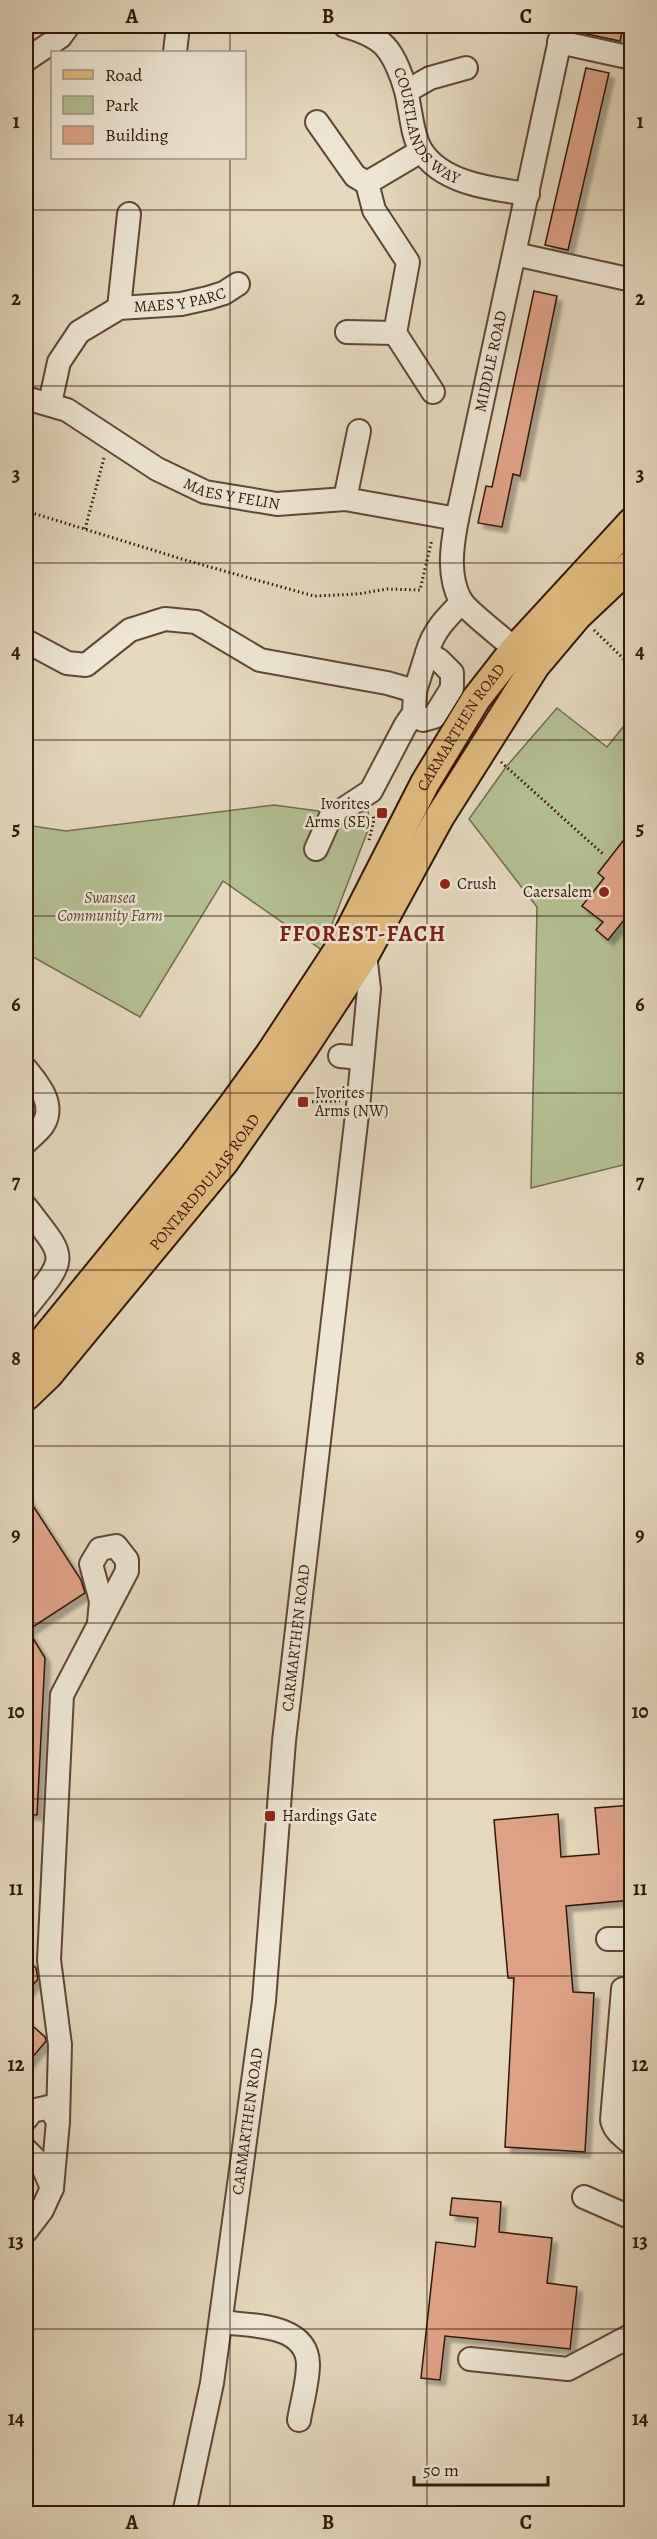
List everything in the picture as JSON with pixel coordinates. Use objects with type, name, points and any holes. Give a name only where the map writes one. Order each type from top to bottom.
[{"type":"main road","name":"CARMARTHEN ROAD","points":[[355,947],[428,837],[485,745],[525,657],[632,522]]},
{"type":"main road","name":"CARMARTHEN ROAD","points":[[355,947],[425,783],[476,699],[578,615],[632,564]]},
{"type":"main road","name":"PONTARDDULAIS ROAD","points":[[26,1362],[233,1105],[355,947]]},
{"type":"main road","name":"PONTARDDULAIS ROAD","points":[[26,1396],[48,1375],[224,1162],[304,1047],[355,947]]},
{"type":"street","points":[[26,60],[60,37],[68,26]]},
{"type":"street","points":[[175,51],[178,26]]},
{"type":"street","name":"COURTLANDS WAY","points":[[345,26],[364,32],[388,49],[407,91],[413,131],[421,151],[441,170],[466,183],[528,194]]},
{"type":"street","points":[[561,34],[632,58]]},
{"type":"street","name":"MIDDLE ROAD","points":[[462,602],[454,581],[447,517],[515,254],[561,34]]},
{"type":"street","points":[[407,91],[430,78],[466,68]]},
{"type":"street","points":[[317,122],[354,176],[367,183],[374,210],[408,262],[395,333],[433,392]]},
{"type":"street","points":[[367,183],[421,151]]},
{"type":"street","name":"MAES Y PARC","points":[[119,308],[129,214]]},
{"type":"street","points":[[515,254],[632,280]]},
{"type":"street","name":"MAES Y PARC","points":[[50,403],[59,362],[79,332],[119,308],[181,304],[224,293],[238,284]]},
{"type":"street","points":[[347,332],[395,333]]},
{"type":"street","name":"MAES Y FELIN","points":[[26,398],[68,410],[157,469],[205,492],[277,504],[345,499],[447,517]]},
{"type":"street","points":[[345,499],[359,431]]},
{"type":"street","points":[[315,849],[330,818],[371,791],[405,726],[414,714],[415,691],[433,656],[431,640],[440,625],[462,602],[525,657]]},
{"type":"street","points":[[26,641],[67,663],[86,664],[130,630],[165,619],[196,622],[260,660],[415,691]]},
{"type":"street","points":[[414,714],[423,720],[434,717],[452,688],[452,673],[433,656]]},
{"type":"street","name":"CARMARTHEN ROAD","points":[[184,2514],[213,2383],[264,2001],[284,1741],[359,1097],[351,1057],[369,989],[355,947]]},
{"type":"street","points":[[26,1069],[44,1091],[47,1110],[43,1125],[26,1142]]},
{"type":"street","points":[[26,1207],[57,1247],[58,1262],[53,1274],[26,1308]]},
{"type":"street","points":[[26,2231],[42,2210],[52,2188],[58,2121],[60,2045],[49,1960],[62,1695],[99,1623]]},
{"type":"street","points":[[608,1940],[632,1938]]},
{"type":"street","points":[[623,1989],[612,2120],[620,2135],[632,2144]]},
{"type":"street","points":[[26,2119],[32,2111],[49,2107],[58,2121]]},
{"type":"street","points":[[26,2150],[43,2167],[52,2188]]},
{"type":"street","points":[[584,2197],[631,2217]]},
{"type":"street","points":[[221,2322],[285,2332],[299,2341],[306,2354],[308,2368],[299,2420]]},
{"type":"street","points":[[470,2359],[568,2369],[632,2335]]},
{"type":"path","points":[[85,529],[110,438]]},
{"type":"path","points":[[26,511],[185,560],[314,596],[347,595],[387,589],[420,590],[447,517]]},
{"type":"path","points":[[578,615],[632,667]]},
{"type":"path","points":[[485,745],[604,855]]},
{"type":"path","points":[[303,1102],[342,1101]]},
{"type":"green space","points":[[557,708],[607,747],[631,717],[631,1163],[531,1188],[537,907],[469,819],[506,767]]},
{"type":"green space","name":"Swansea Community Farm","points":[[365,789],[370,825],[322,950],[223,881],[140,1017],[26,953],[26,825],[66,831],[274,805],[318,811]]},
{"type":"building","points":[[578,26],[623,26],[620,41],[577,32]]},
{"type":"building","points":[[586,68],[609,73],[568,250],[545,245]]},
{"type":"building","points":[[534,291],[557,296],[520,476],[513,474],[502,527],[478,523],[486,486],[492,487]]},
{"type":"building","name":"Caersalem","points":[[623,841],[632,847],[632,910],[608,940],[596,930],[603,922],[582,906],[604,878],[598,873]]},
{"type":"building","points":[[26,1495],[81,1580],[85,1593],[28,1630],[45,1658],[37,1815],[26,1814]]},
{"type":"building","points":[[632,1805],[632,1900],[566,1906],[573,1992],[594,1993],[585,2152],[505,2147],[514,1978],[508,1978],[494,1820],[558,1814],[561,1857],[599,1854],[595,1808]]},
{"type":"building","points":[[26,1958],[36,1968],[38,1979],[26,1993]]},
{"type":"building","points":[[26,2020],[45,2037],[46,2041],[26,2065]]},
{"type":"building","points":[[452,2198],[501,2202],[499,2232],[552,2238],[547,2283],[577,2287],[570,2349],[445,2336],[440,2380],[421,2378],[436,2242],[475,2247],[478,2218],[450,2215]]},
{"type":"place","name":"Ivorites Arms (SE)","points":[[382,813]]},
{"type":"place","name":"Crush","points":[[445,884]]},
{"type":"place","name":"Caersalem","points":[[604,892]]},
{"type":"place","name":"Ivorites Arms (NW)","points":[[303,1102]]},
{"type":"place","name":"Hardings Gate","points":[[270,1816]]},
{"type":"district","name":"FFOREST-FACH","points":[[363,934]]}]
